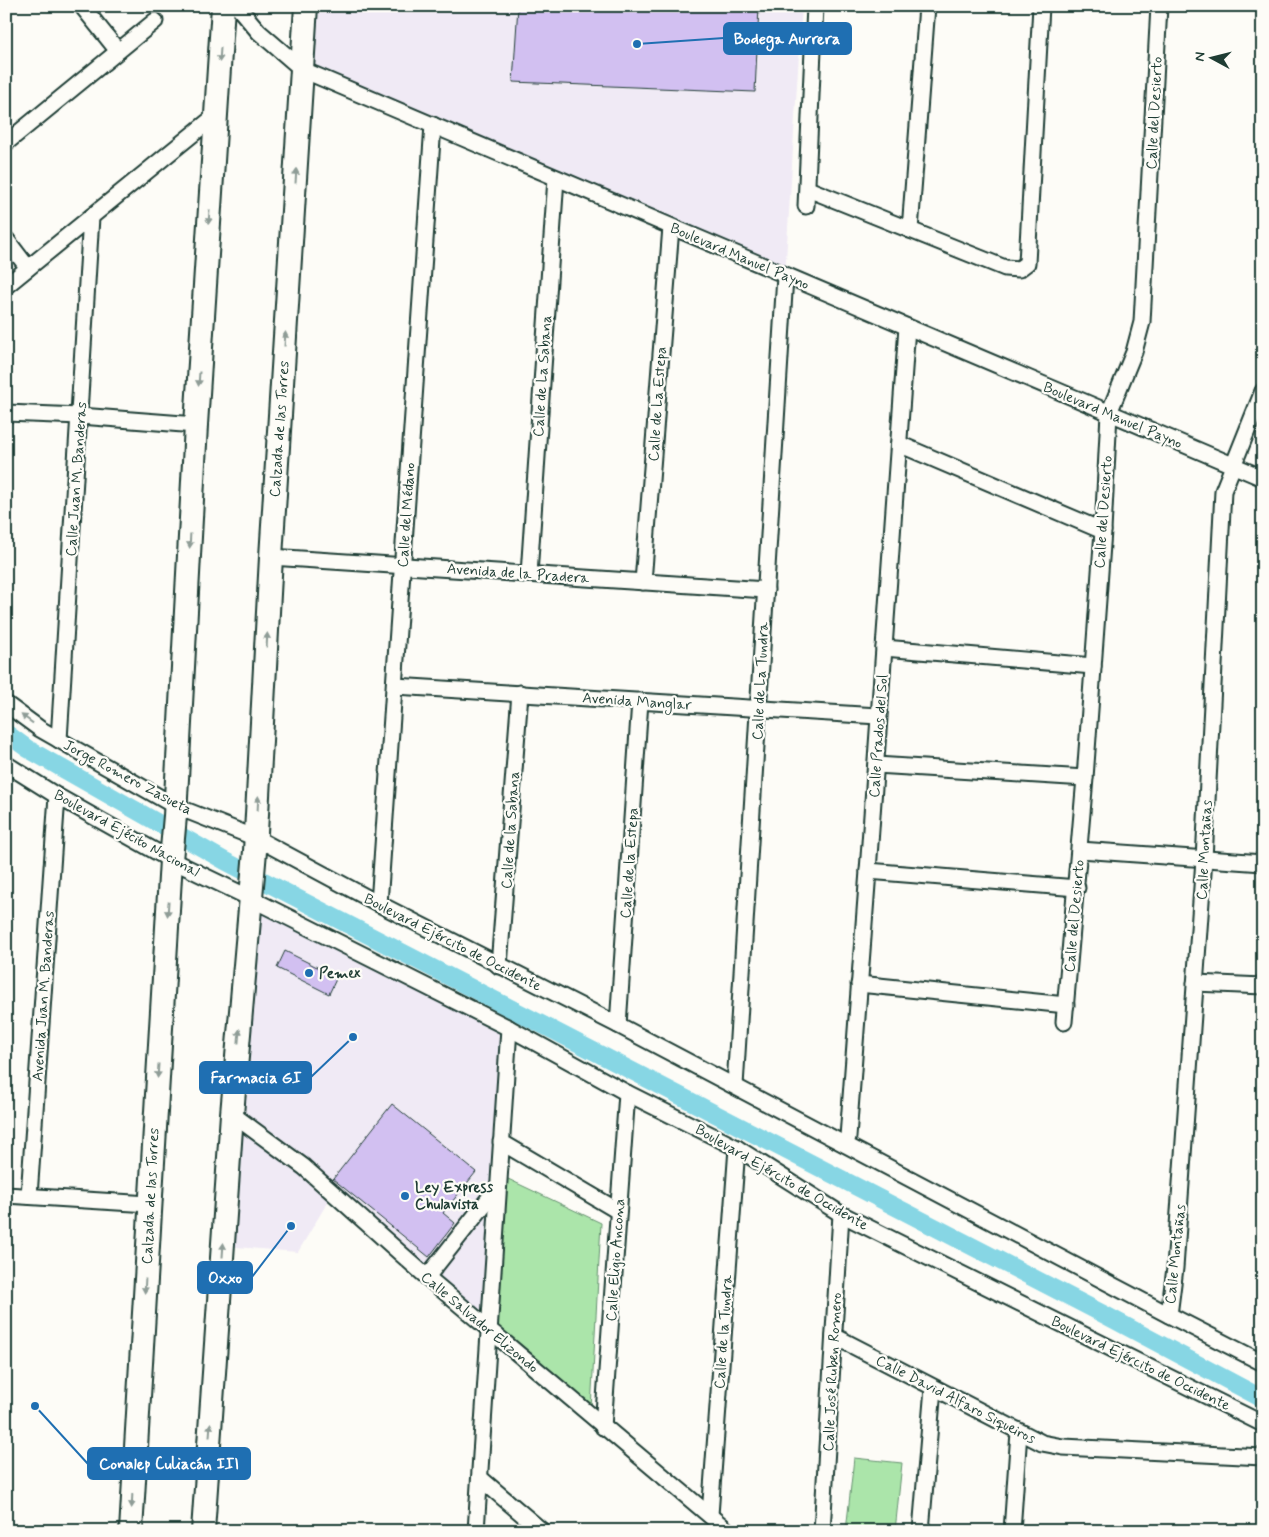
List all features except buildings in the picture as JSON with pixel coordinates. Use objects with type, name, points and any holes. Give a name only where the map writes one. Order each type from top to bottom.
[{"type":"main road","points":[[175,811],[196,425],[223,6]]},
{"type":"main road","name":"Calzada de las Torres","points":[[251,890],[306,6]]},
{"type":"main road","name":"Calzada de las Torres","points":[[131,1531],[149,1204],[175,811]]},
{"type":"main road","points":[[203,1531],[232,1114],[251,890]]},
{"type":"street","points":[[82,6],[118,51]]},
{"type":"street","name":"Boulevard Manuel Payno","points":[[237,6],[259,32],[303,70],[1263,478]]},
{"type":"street","points":[[806,206],[815,6]]},
{"type":"street","points":[[910,230],[927,6]]},
{"type":"street","points":[[808,189],[1005,268],[1019,269],[1027,263],[1041,6]]},
{"type":"street","name":"Calle del Desierto","points":[[1064,1022],[1080,850],[1103,531],[1109,414],[1134,352],[1142,322],[1159,6]]},
{"type":"street","points":[[6,143],[155,21]]},
{"type":"street","points":[[7,284],[215,116]]},
{"type":"street","name":"Calle del Médano","points":[[379,904],[433,126]]},
{"type":"street","name":"Calle de La Sabana","points":[[529,574],[556,178]]},
{"type":"street","name":"Calle Juan M. Banderas","points":[[59,740],[91,217]]},
{"type":"street","name":"Calle de La Estepa","points":[[643,582],[671,227]]},
{"type":"street","points":[[6,239],[28,268]]},
{"type":"street","name":"Calle de La Tundra","points":[[736,1086],[785,276]]},
{"type":"street","name":"Calle Prados del Sol","points":[[845,1144],[848,1137],[907,327]]},
{"type":"street","name":"Calle Montañas","points":[[1169,1315],[1175,1268],[1204,859],[1223,491],[1263,391]]},
{"type":"street","points":[[6,413],[80,416],[196,425]]},
{"type":"street","points":[[899,444],[1103,531]]},
{"type":"street","name":"Avenida de la Pradera","points":[[271,557],[766,590]]},
{"type":"street","points":[[884,648],[1093,666]]},
{"type":"street","name":"Avenida Manglar","points":[[395,686],[878,716]]},
{"type":"street","name":"Calle de la Sabana","points":[[500,966],[520,694]]},
{"type":"street","name":"Calle de la Estepa","points":[[618,1025],[640,701]]},
{"type":"street","name":"Jorge Romero Zasueta","points":[[6,704],[40,729],[175,811],[255,845]]},
{"type":"street","name":"Boulevard Ejécito Nacional","points":[[6,764],[57,796],[251,890]]},
{"type":"street","points":[[876,765],[1085,778]]},
{"type":"street","name":"Avenida Juan M. Banderas","points":[[29,1196],[57,796]]},
{"type":"street","name":"Boulevard Ejército de Occidente","points":[[255,845],[379,904],[618,1025],[1263,1363]]},
{"type":"street","points":[[1080,850],[1263,863]]},
{"type":"street","points":[[868,871],[1077,888]]},
{"type":"street","name":"Boulevard Ejército de Occidente","points":[[251,890],[627,1093],[737,1148],[841,1214],[1263,1424]]},
{"type":"street","points":[[1195,983],[1263,986]]},
{"type":"street","points":[[859,984],[1066,1005]]},
{"type":"street","points":[[476,1531],[509,1028]]},
{"type":"street","name":"Calle Eligio Ancona","points":[[604,1428],[627,1093]]},
{"type":"street","name":"Calle Salvador Elizondo","points":[[232,1114],[304,1167],[427,1277],[728,1531]]},
{"type":"street","points":[[501,1142],[618,1211]]},
{"type":"street","name":"Calle de la Tundra","points":[[710,1515],[737,1148]]},
{"type":"street","points":[[427,1277],[498,1187]]},
{"type":"street","points":[[6,1195],[149,1204]]},
{"type":"street","name":"Calle José Ruben Romero","points":[[822,1531],[841,1214]]},
{"type":"street","name":"Calle David Alfaro Siqueiros","points":[[834,1336],[1042,1443],[1063,1447],[1263,1457]]},
{"type":"street","points":[[921,1531],[933,1388]]},
{"type":"street","points":[[1012,1531],[1019,1432]]},
{"type":"street","points":[[480,1478],[542,1531]]},
{"type":"shaded area","points":[[307,6],[802,6],[785,276],[303,70]]},
{"type":"shaded area","points":[[250,898],[509,1028],[489,1329],[333,1193],[298,1252],[223,1246]]},
{"type":"green space","points":[[506,1178],[601,1223],[591,1409],[497,1331]]},
{"type":"green space","points":[[854,1458],[902,1463],[895,1531],[846,1531]]},
{"type":"waterway","points":[[6,733],[28,749],[225,861],[1107,1316],[1263,1399]]},
{"type":"place","name":"Bodega Aurrera","points":[[637,44]]},
{"type":"place","name":"Pemex","points":[[309,973]]},
{"type":"place","name":"Farmacia GI","points":[[353,1037]]},
{"type":"place","name":"Ley Express Chulavista","points":[[405,1196]]},
{"type":"place","name":"Oxxo","points":[[291,1226]]},
{"type":"place","name":"Conalep Culiacán III","points":[[35,1406]]}]
